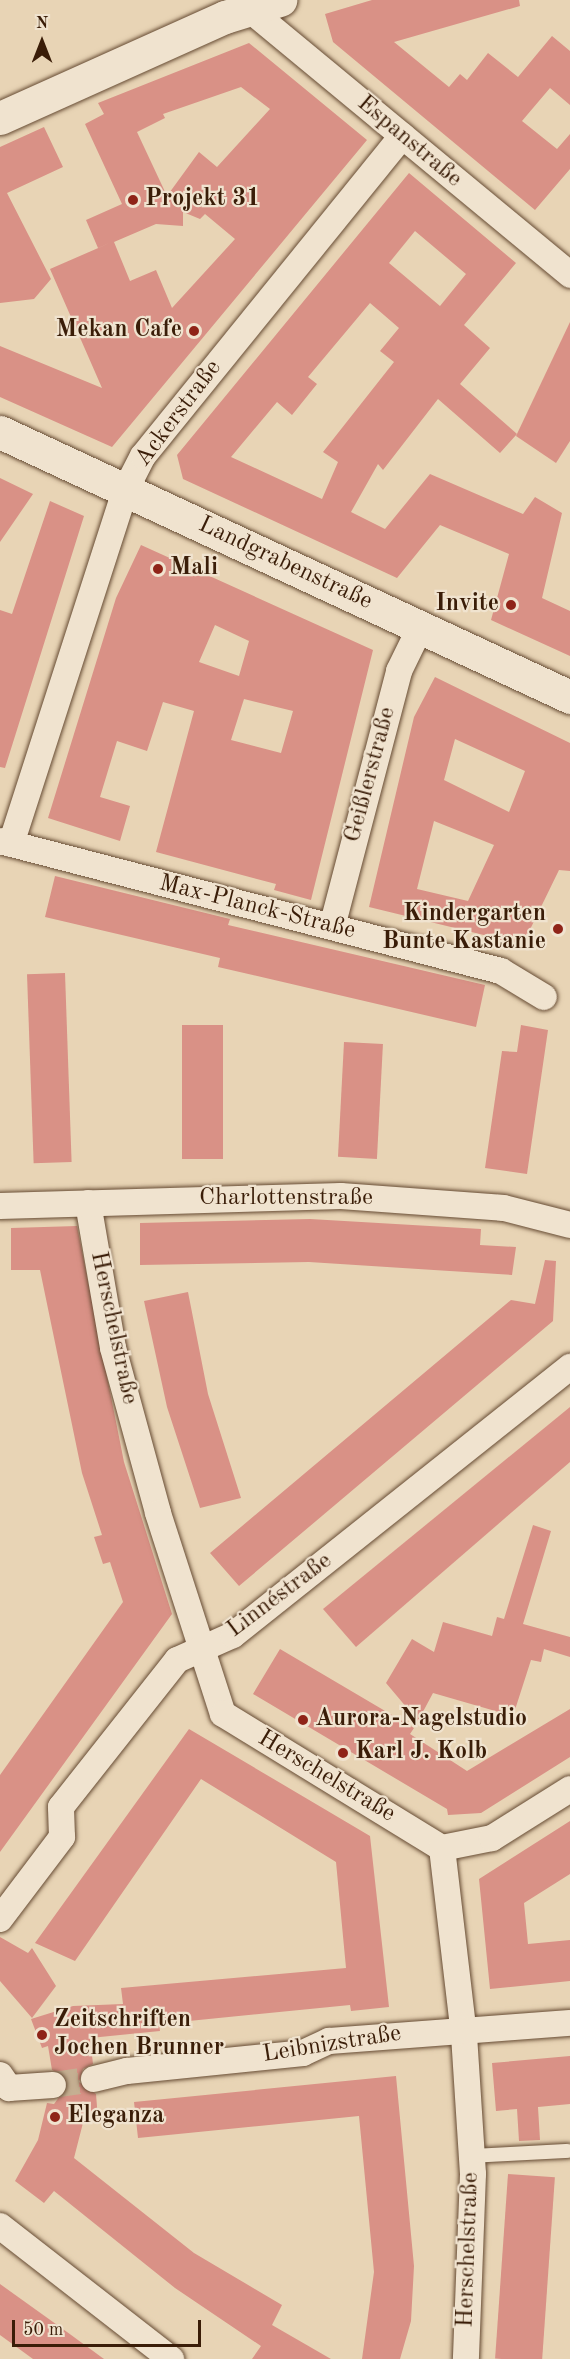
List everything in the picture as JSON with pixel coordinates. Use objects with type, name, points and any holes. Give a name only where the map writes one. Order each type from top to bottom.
[{"type":"main road","points":[[0,118],[249,9],[280,0]]},
{"type":"main road","name":"Landgrabenstraße","points":[[0,432],[570,697]]},
{"type":"street","name":"Espanstraße","points":[[249,9],[570,274]]},
{"type":"street","name":"Ackerstraße","points":[[5,843],[126,489],[150,444],[402,136]]},
{"type":"street","name":"Geißlerstraße","points":[[332,927],[399,671],[420,628]]},
{"type":"street","name":"Max-Planck-Straße","points":[[5,843],[501,971],[544,997]]},
{"type":"street","name":"Charlottenstraße","points":[[0,1206],[341,1196],[504,1208],[570,1225]]},
{"type":"street","name":"Herschelstraße","points":[[88,1203],[113,1348],[201,1649],[223,1714],[442,1848],[464,2035],[471,2156],[466,2359]]},
{"type":"street","name":"Linnéstraße","points":[[0,1919],[62,1837],[61,1807],[177,1660],[233,1635],[570,1366]]},
{"type":"street","points":[[442,1848],[492,1839],[570,1790]]},
{"type":"street","name":"Leibnizstraße","points":[[94,2079],[127,2071],[303,2053],[328,2041],[435,2031],[464,2035],[570,2024]]},
{"type":"street","points":[[0,2076],[9,2088],[53,2085]]},
{"type":"street","points":[[0,2226],[171,2359]]},
{"type":"lane","points":[[471,2156],[568,2151]]},
{"type":"building","points":[[372,0],[519,0],[520,6],[394,42],[449,87],[460,74],[467,80],[488,53],[518,77],[552,36],[570,51],[570,105],[550,88],[522,121],[557,149],[570,134],[570,169],[535,210],[333,42],[325,14]]},
{"type":"building","points":[[249,43],[367,140],[112,447],[0,397],[0,346],[102,388],[50,269],[112,242],[98,248],[86,220],[122,204],[85,124],[104,114],[98,103]],"holes":[[[241,87],[270,109],[217,167],[199,152],[167,196],[137,132],[165,118],[163,114]],[[183,212],[200,219],[205,214],[235,239],[172,308],[156,270],[130,281],[114,242],[156,224],[183,226]]]},
{"type":"building","points":[[44,127],[63,167],[7,193],[51,279],[34,299],[0,303],[0,147]]},
{"type":"building","points":[[409,173],[516,263],[464,325],[490,348],[460,384],[517,434],[500,453],[438,399],[383,470],[378,464],[351,512],[385,529],[430,474],[523,514],[535,497],[562,513],[542,598],[570,611],[570,656],[491,620],[509,554],[440,525],[397,578],[183,479],[177,455]],"holes":[[[415,231],[466,274],[440,306],[389,263]],[[370,303],[399,328],[380,351],[394,362],[323,452],[338,462],[322,499],[231,457],[277,402],[292,415],[317,384],[308,377]]]},
{"type":"building","points":[[570,322],[570,441],[556,463],[516,436]]},
{"type":"building","points":[[0,478],[33,494],[0,542]]},
{"type":"building","points":[[50,501],[84,516],[5,768],[0,767],[0,610],[12,614]]},
{"type":"building","points":[[141,545],[373,650],[311,900],[274,890],[276,884],[156,852],[194,711],[163,702],[147,751],[117,741],[100,797],[130,806],[120,841],[48,818],[116,598]],"holes":[[[215,625],[249,641],[239,676],[199,662]],[[244,699],[293,711],[281,753],[231,740]]]},
{"type":"building","points":[[435,677],[570,743],[570,871],[559,870],[520,950],[496,938],[369,907],[414,717]],"holes":[[[455,739],[525,771],[509,812],[444,780]],[[434,821],[494,845],[468,901],[417,889]]]},
{"type":"building","points":[[55,876],[230,919],[228,925],[485,985],[476,1027],[218,967],[220,958],[45,917]]},
{"type":"building","points":[[65,973],[72,1162],[34,1163],[27,974]]},
{"type":"building","points":[[182,1025],[223,1025],[223,1159],[182,1159]]},
{"type":"building","points":[[521,1025],[548,1030],[527,1174],[485,1168],[502,1051],[517,1052]]},
{"type":"building","points":[[344,1042],[383,1044],[377,1159],[338,1157]]},
{"type":"building","points":[[310,1219],[481,1229],[480,1245],[516,1247],[512,1275],[309,1262],[140,1265],[140,1223]]},
{"type":"building","points":[[77,1226],[124,1462],[172,1614],[0,1852],[0,1775],[123,1602],[110,1562],[103,1564],[94,1537],[102,1535],[82,1473],[40,1270],[11,1270],[11,1228]]},
{"type":"building","points":[[545,1260],[556,1261],[553,1321],[239,1586],[210,1553],[511,1300],[535,1304]]},
{"type":"building","points":[[188,1292],[208,1394],[241,1498],[200,1508],[167,1407],[144,1301]]},
{"type":"building","points":[[570,1407],[570,1462],[356,1647],[323,1609]]},
{"type":"building","points":[[533,1525],[551,1531],[523,1624],[570,1637],[570,1657],[544,1649],[541,1662],[531,1660],[513,1716],[433,1693],[418,1721],[386,1683],[412,1639],[434,1652],[443,1622],[492,1636],[497,1617],[504,1619]]},
{"type":"building","points":[[280,1649],[414,1728],[410,1734],[467,1771],[570,1709],[570,1757],[481,1813],[448,1815],[447,1809],[253,1694]]},
{"type":"building","points":[[189,1729],[370,1836],[389,2007],[351,2011],[350,2005],[159,2024],[160,2031],[90,2038],[93,2064],[83,2069],[79,2082],[96,2094],[98,2119],[84,2119],[74,2158],[194,2253],[282,2305],[272,2325],[331,2359],[252,2359],[261,2346],[175,2288],[54,2191],[44,2203],[15,2181],[38,2140],[47,2103],[54,2104],[68,2085],[65,2076],[52,2070],[48,2046],[42,2048],[31,2019],[73,2006],[123,2004],[121,1988],[346,1968],[336,1862],[201,1779],[75,1961],[35,1943]]},
{"type":"building","points":[[570,1821],[570,1874],[524,1903],[528,1944],[570,1940],[570,1981],[490,1989],[479,1879]]},
{"type":"building","points":[[0,1937],[28,1953],[32,1948],[56,1986],[32,2018],[0,1981]]},
{"type":"building","points":[[570,2056],[570,2104],[538,2107],[540,2140],[519,2141],[517,2109],[496,2111],[492,2063]]},
{"type":"building","points":[[396,2076],[414,2266],[411,2321],[400,2359],[362,2359],[374,2272],[359,2116],[138,2138],[134,2102]]},
{"type":"building","points":[[508,2174],[555,2177],[542,2359],[495,2359]]},
{"type":"building","points":[[0,2284],[104,2359],[33,2359],[0,2335]]},
{"type":"tunnel","points":[[53,2085],[94,2079]]},
{"type":"place","name":"Projekt 31","points":[[133,200]]},
{"type":"place","name":"Mekan Cafe","points":[[194,331]]},
{"type":"place","name":"Mali","points":[[158,569]]},
{"type":"place","name":"Invite","points":[[511,605]]},
{"type":"place","name":"Kindergarten Bunte Kastanie","points":[[558,929]]},
{"type":"place","name":"Aurora-Nagelstudio","points":[[303,1720]]},
{"type":"place","name":"Karl J. Kolb","points":[[343,1753]]},
{"type":"place","name":"Zeitschriften Jochen Brunner","points":[[42,2035]]},
{"type":"place","name":"Eleganza","points":[[55,2117]]}]
